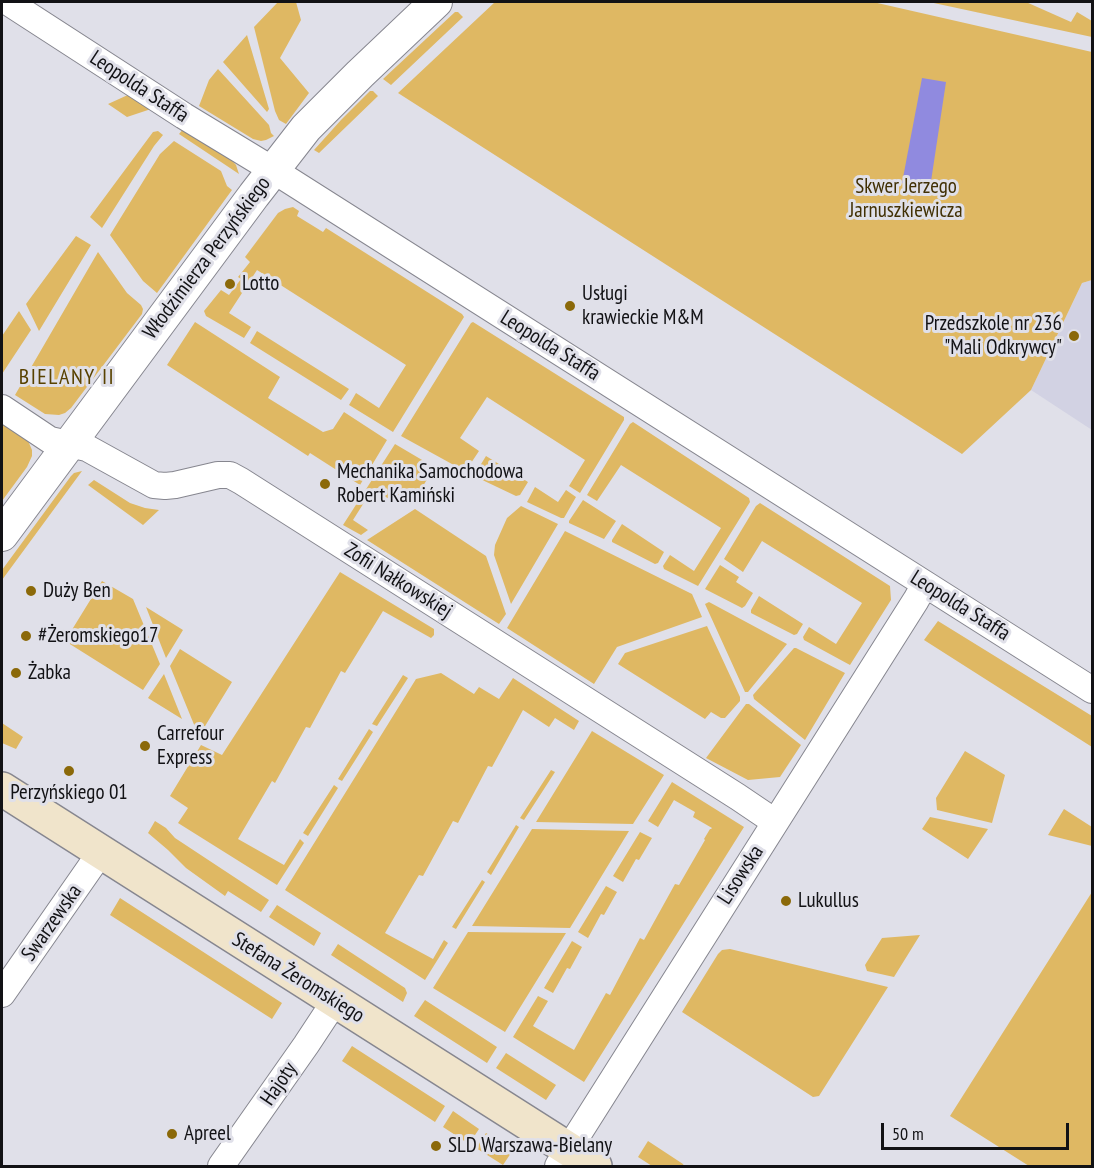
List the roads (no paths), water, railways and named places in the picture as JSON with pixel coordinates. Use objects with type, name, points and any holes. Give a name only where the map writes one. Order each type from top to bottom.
[{"type":"main road","name":"Stefana Żeromskiego","points":[[2,789],[335,1001],[574,1161]]},
{"type":"street","name":"Leopolda Staffa","points":[[8,2],[184,116],[273,170],[1092,690]]},
{"type":"street","name":"Włodzimierza Perzyńskiego","points":[[2,535],[306,128],[436,2]]},
{"type":"street","name":"Zofii Nałkowskiej","points":[[2,408],[50,440],[87,448],[154,485],[175,485],[218,475],[230,476],[241,481],[775,822]]},
{"type":"street","name":"Lisowska","points":[[574,1161],[775,822],[925,584]]},
{"type":"street","name":"Swarzewska","points":[[2,994],[102,852]]},
{"type":"street","name":"Hajoty","points":[[221,1167],[335,1001]]},
{"type":"place","name":"Lotto","points":[[230,284]]},
{"type":"place","name":"Usługi krawieckie M&M","points":[[570,306]]},
{"type":"place","name":"Przedszkole nr 236 \"Mali Odkrywcy\"","points":[[1074,336]]},
{"type":"place","name":"Mechanika Samochodowa Robert Kamiński","points":[[325,484]]},
{"type":"place","name":"Duży Ben","points":[[31,591]]},
{"type":"place","name":"#Żeromskiego17","points":[[26,636]]},
{"type":"place","name":"Żabka","points":[[16,673]]},
{"type":"place","name":"Carrefour Express","points":[[145,746]]},
{"type":"place","name":"Perzyńskiego 01","points":[[69,771]]},
{"type":"place","name":"Lukullus","points":[[786,901]]},
{"type":"place","name":"Apreel","points":[[172,1134]]},
{"type":"place","name":"SLD Warszawa-Bielany","points":[[436,1146]]},
{"type":"district","name":"BIELANY II","points":[[67,378]]},
{"type":"park label","name":"Skwer Jerzego Jarnuszkiewicza","points":[[906,199]]}]
